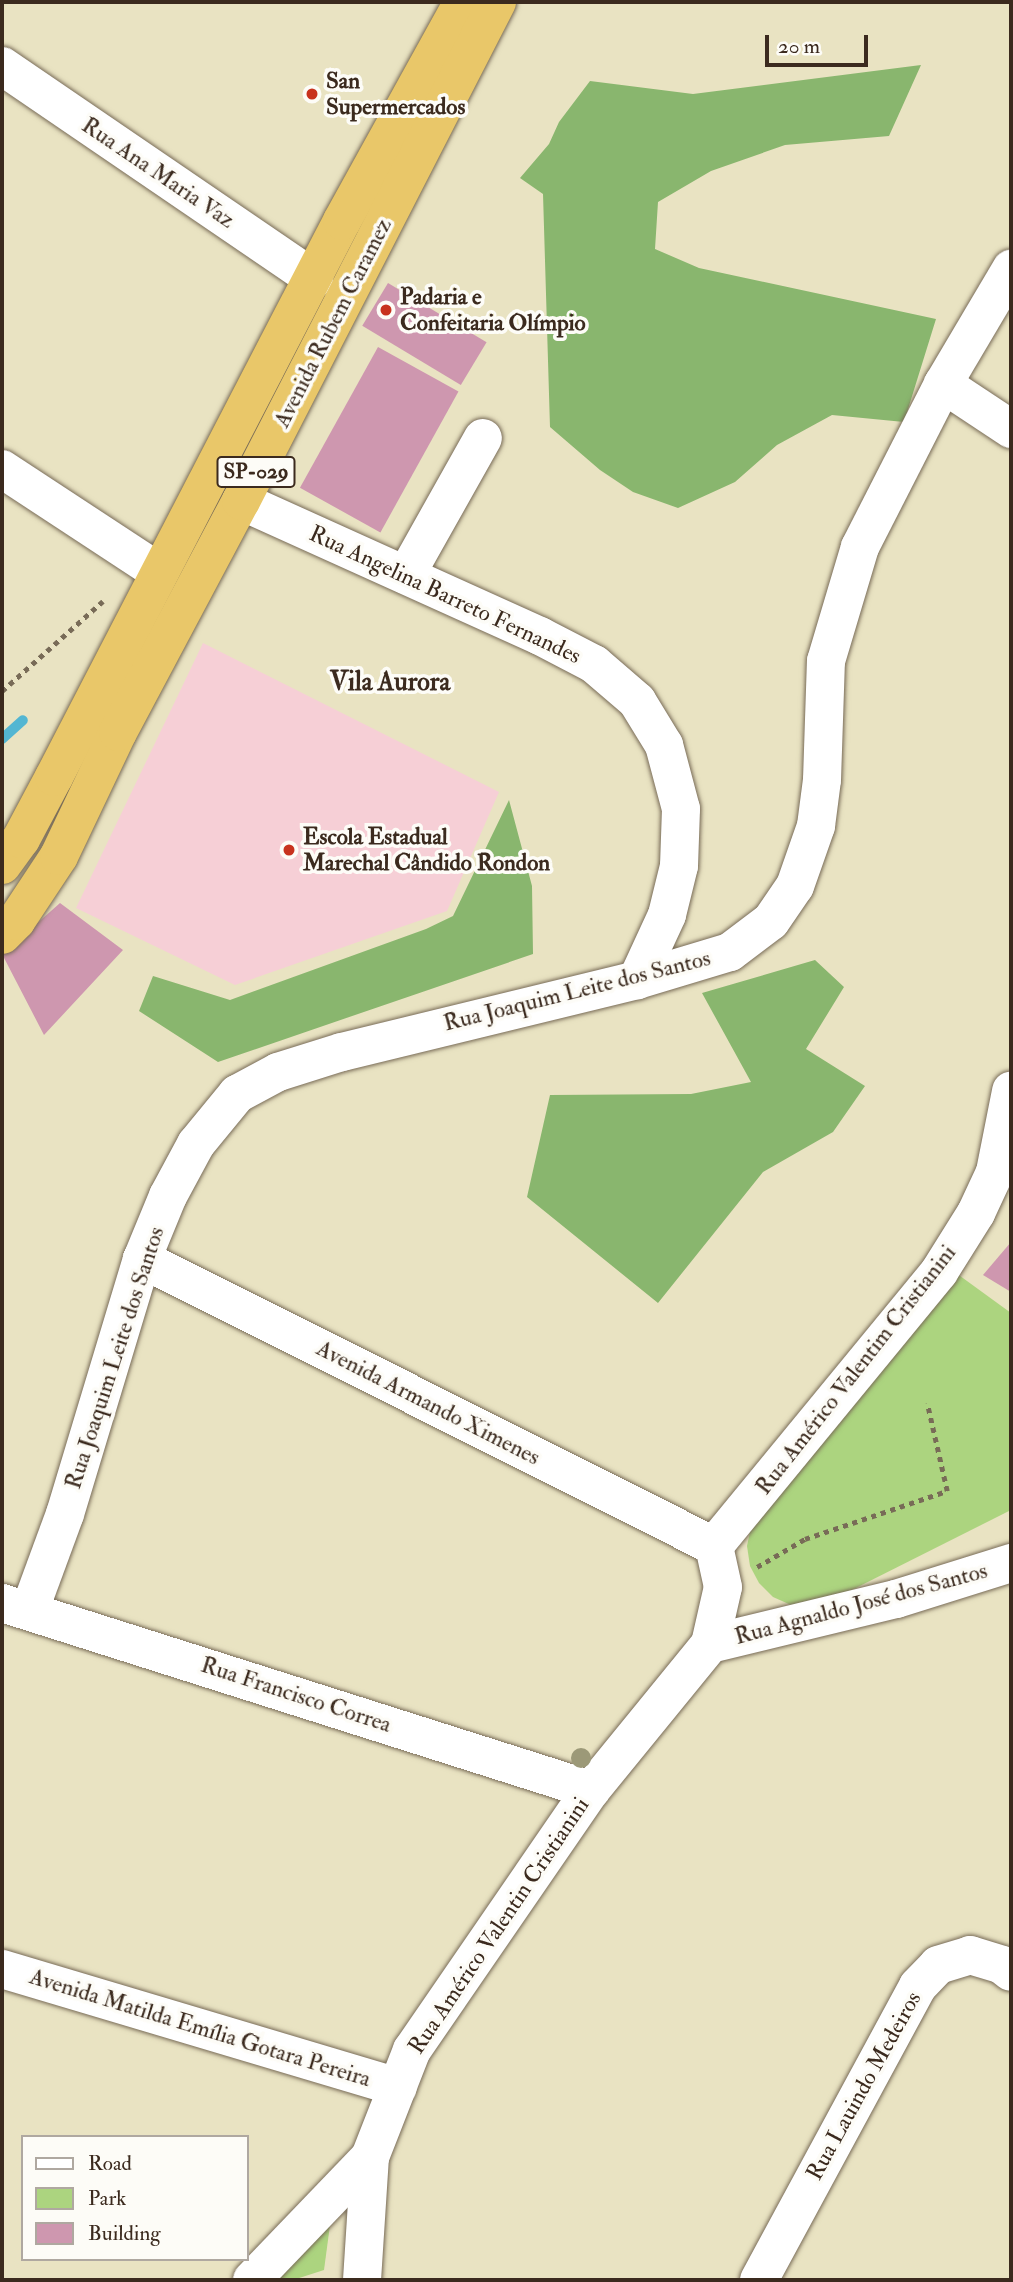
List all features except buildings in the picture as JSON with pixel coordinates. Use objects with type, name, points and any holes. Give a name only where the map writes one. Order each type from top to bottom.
[{"type":"highway","name":"Avenida Rubem Caramez","points":[[2,865],[21,839],[159,572],[463,2]]},
{"type":"highway","name":"Avenida Rubem Caramez","points":[[2,935],[16,921],[59,856],[118,732],[241,501],[498,2]]},
{"type":"street","name":"Rua Ana Maria Vaz","points":[[2,66],[314,279]]},
{"type":"street","name":"Rua Joaquim Leite dos Santos","points":[[16,1606],[65,1514],[142,1259],[168,1196],[197,1144],[237,1094],[278,1072],[342,1052],[637,981],[730,952],[771,921],[795,886],[816,826],[822,780],[826,661],[865,536],[943,384],[1011,269]]},
{"type":"street","points":[[943,384],[1011,429]]},
{"type":"street","points":[[406,575],[482,438]]},
{"type":"street","points":[[2,469],[159,572]]},
{"type":"street","name":"Rua Angelina Barreto Fernandes","points":[[241,501],[541,636],[594,664],[637,701],[664,745],[681,809],[679,866],[667,915],[637,981]]},
{"type":"street","name":"Rua Américo Valentim Cristianini","points":[[713,1546],[939,1272],[976,1213],[995,1172],[1010,1107]]},
{"type":"street","name":"Avenida Armando Ximenes","points":[[142,1259],[713,1546]]},
{"type":"street","points":[[710,1644],[723,1587],[713,1546]]},
{"type":"street","name":"Rua Agnaldo José dos Santos","points":[[710,1644],[896,1599],[1011,1563]]},
{"type":"street","name":"Rua Francisco Correa","points":[[16,1606],[590,1790]]},
{"type":"street","name":"Rua Américo Valentin Cristianini","points":[[253,2280],[370,2157],[412,2050],[590,1790],[710,1644]]},
{"type":"street","name":"Rua Lauindo Medeiros","points":[[759,2280],[918,1986],[938,1965],[970,1955],[1002,1965],[1011,1972]]},
{"type":"street","name":"Avenida Matilda Emília Gotara Pereira","points":[[2,1969],[398,2087]]},
{"type":"street","points":[[362,2280],[370,2157]]},
{"type":"path","points":[[723,1587],[805,1539],[947,1491],[928,1403]]},
{"type":"shaded area","name":"Escola Estadual Marechal Cândido Rondon","points":[[203,643],[499,792],[447,911],[235,985],[76,908]]},
{"type":"green space","points":[[921,65],[889,136],[785,145],[711,171],[658,202],[655,249],[699,268],[936,319],[904,422],[832,415],[777,445],[735,482],[678,508],[633,492],[600,470],[550,427],[543,194],[520,178],[549,144],[559,122],[590,81],[693,94]]},
{"type":"green space","points":[[509,800],[532,886],[533,954],[218,1062],[139,1011],[153,976],[230,1000],[426,929],[453,916]]},
{"type":"green space","points":[[815,960],[844,987],[806,1049],[865,1086],[833,1132],[763,1172],[658,1303],[527,1197],[550,1095],[691,1094],[751,1082],[702,993]]},
{"type":"green space","points":[[956,1273],[1011,1313],[1011,1510],[820,1606],[791,1605],[773,1597],[759,1583],[750,1566],[747,1546],[751,1527]]},
{"type":"green space","points":[[332,2210],[324,2270],[293,2280],[268,2280]]},
{"type":"waterway","points":[[2,739],[23,720]]},
{"type":"place","name":"San Supermercados","points":[[312,94]]},
{"type":"place","name":"Padaria e Confeitaria Olímpio","points":[[386,310]]},
{"type":"place","name":"Escola Estadual Marechal Cândido Rondon","points":[[289,850]]},
{"type":"district","name":"Vila Aurora","points":[[390,683]]}]
